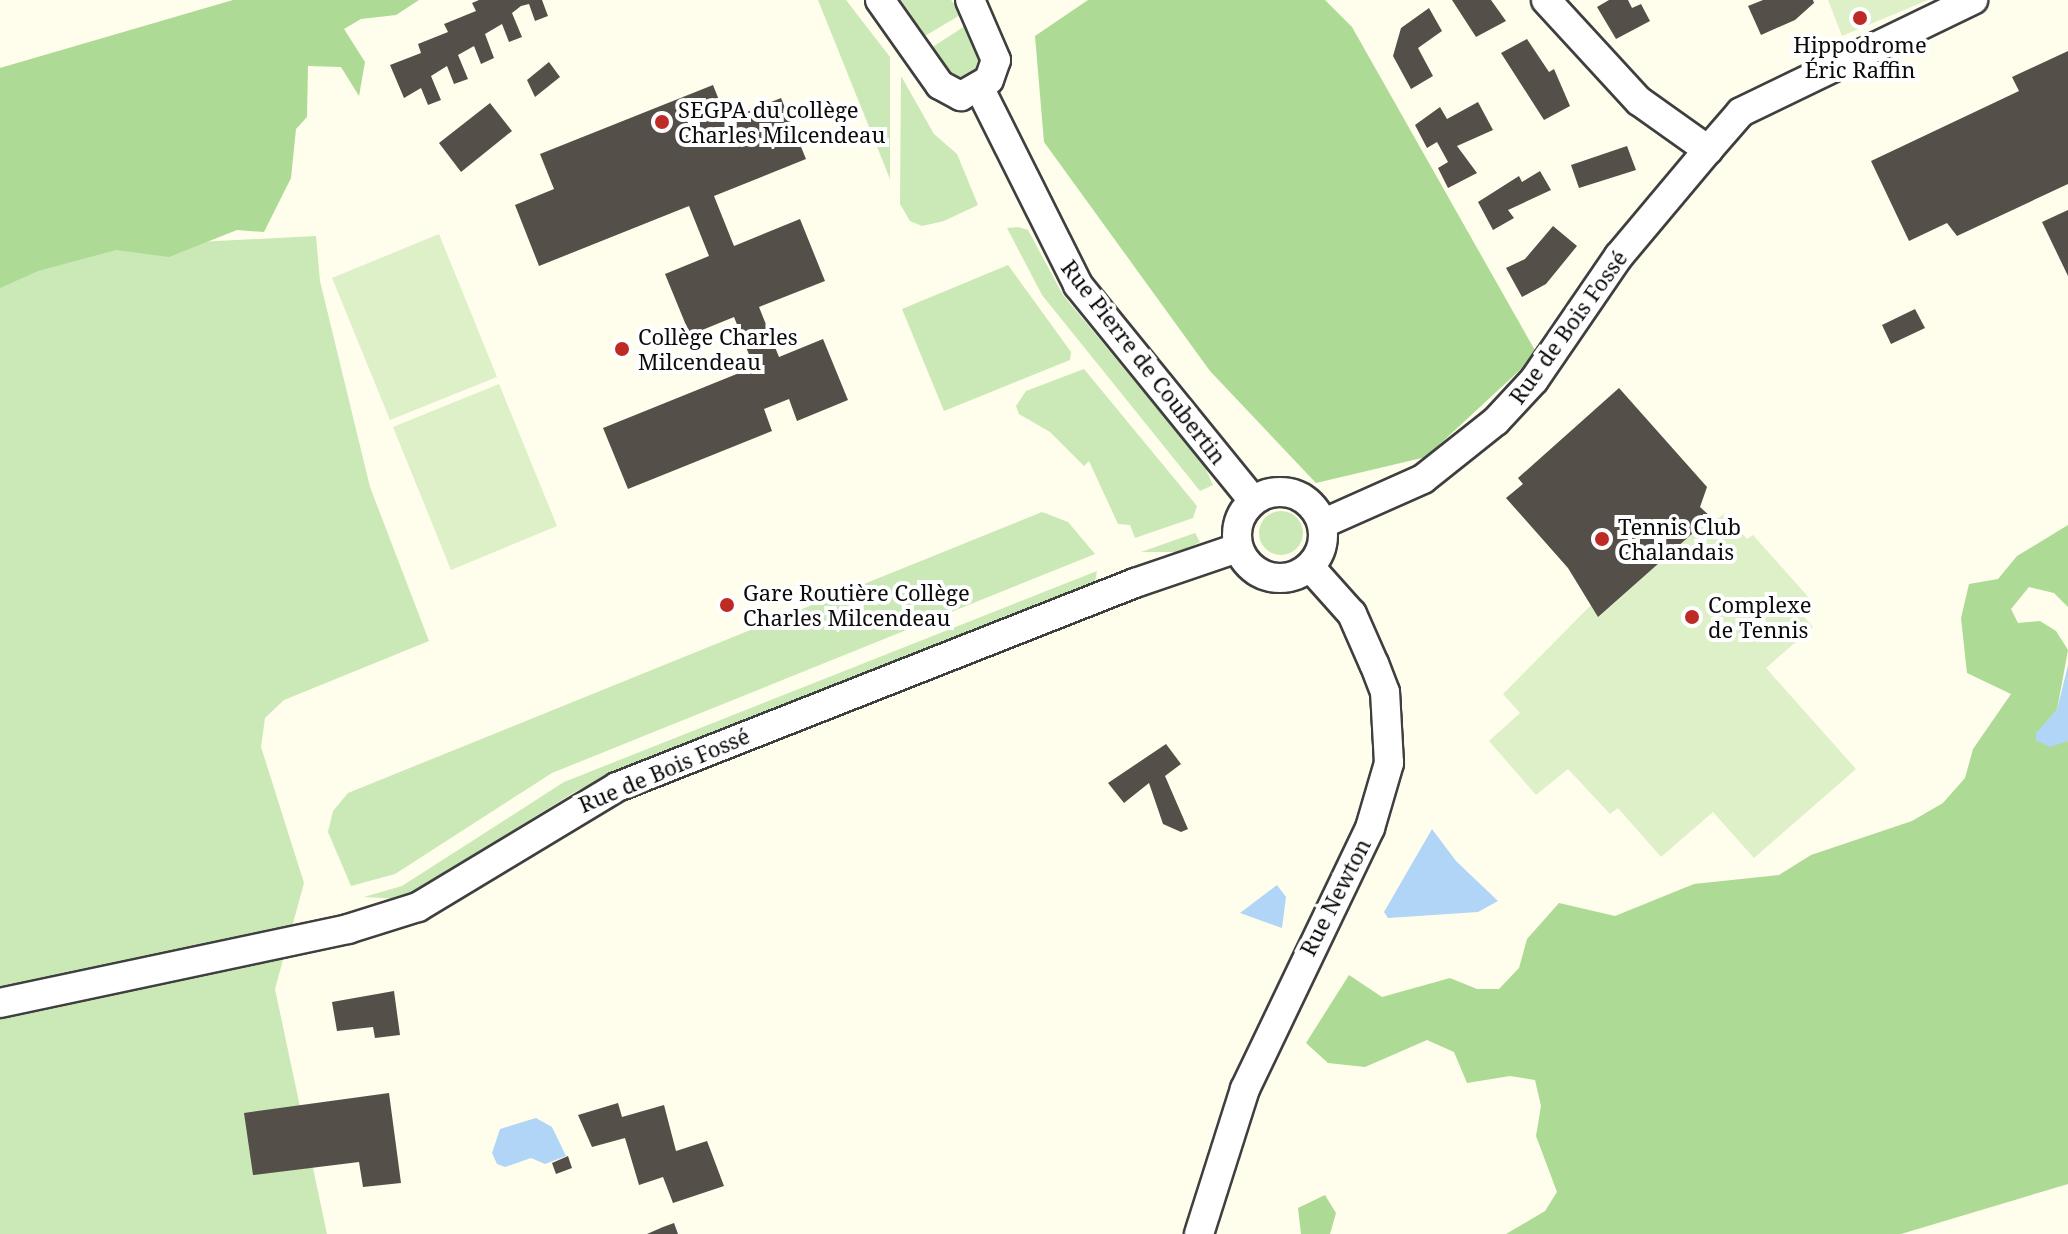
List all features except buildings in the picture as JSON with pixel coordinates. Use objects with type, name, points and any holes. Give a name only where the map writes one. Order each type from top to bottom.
[{"type":"street","points":[[880,0],[940,85],[961,96],[980,89],[996,60],[970,0]]},
{"type":"street","points":[[1546,0],[1639,101],[1708,150]]},
{"type":"street","name":"Rue de Bois Fossé","points":[[1322,524],[1423,479],[1489,428],[1534,380],[1619,256],[1741,112],[1973,0]]},
{"type":"street","name":"Rue Pierre de Coubertin","points":[[980,89],[1078,285],[1253,500]]},
{"type":"street","points":[[1286,491],[1302,497],[1322,524],[1324,539],[1310,567],[1295,576],[1261,574],[1238,548],[1242,514],[1253,500],[1286,491]]},
{"type":"street","name":"Rue de Bois Fossé","points":[[0,1003],[348,929],[418,907],[617,787],[1135,583],[1238,548]]},
{"type":"street","name":"Rue Newton","points":[[1199,1234],[1245,1089],[1370,828],[1389,763],[1385,692],[1374,664],[1352,614],[1310,567]]},
{"type":"green space","points":[[233,0],[419,0],[396,15],[361,19],[344,29],[365,62],[359,96],[341,67],[308,66],[307,117],[296,129],[291,178],[264,232],[237,230],[169,257],[116,250],[38,271],[0,288],[0,68]]},
{"type":"green space","points":[[818,0],[846,0],[890,57],[890,179]]},
{"type":"green space","points":[[901,0],[951,0],[962,14],[918,40],[920,30]]},
{"type":"green space","points":[[1088,0],[1325,0],[1352,27],[1537,354],[1426,457],[1316,483],[1210,371],[1044,142],[1035,36]]},
{"type":"green space","name":"Hippodrome Éric Raffin","points":[[1828,0],[1928,0],[1842,36]]},
{"type":"green space","points":[[971,22],[988,66],[957,85],[925,52]]},
{"type":"green space","points":[[901,76],[934,134],[957,154],[978,205],[944,221],[922,226],[910,221],[900,204]]},
{"type":"green space","points":[[1007,228],[1028,230],[1063,295],[1204,465],[1213,485],[1200,491],[1042,295]]},
{"type":"green space","points":[[439,234],[497,377],[390,420],[332,278]]},
{"type":"green space","points":[[316,236],[320,281],[370,487],[429,641],[284,700],[265,718],[261,747],[304,883],[275,989],[327,1234],[0,1234],[0,252]]},
{"type":"green space","points":[[1008,265],[1071,352],[1070,360],[944,411],[902,309]]},
{"type":"green space","points":[[1084,369],[1197,506],[1193,518],[1135,538],[1130,525],[1118,524],[1089,461],[1084,466],[1050,432],[1019,414],[1016,406],[1026,391]]},
{"type":"green space","points":[[499,384],[557,526],[451,570],[393,427]]},
{"type":"green space","name":"Complexe de Tennis","points":[[1619,388],[1707,487],[1700,507],[1715,521],[1725,513],[1747,539],[1753,535],[1811,600],[1799,611],[1813,627],[1766,668],[1856,769],[1754,858],[1713,812],[1661,857],[1618,808],[1610,814],[1568,769],[1536,795],[1489,741],[1520,713],[1503,694],[1591,605],[1568,568],[1506,498],[1523,484],[1518,478]]},
{"type":"green space","points":[[1281,511],[1296,518],[1303,533],[1296,548],[1281,555],[1266,548],[1259,533],[1266,518]]},
{"type":"green space","points":[[1042,512],[1068,522],[1095,554],[552,773],[395,874],[351,886],[328,832],[333,811],[348,793]]},
{"type":"green space","points":[[2068,525],[2068,607],[2054,593],[2029,587],[2011,609],[2018,623],[2040,621],[2056,631],[2068,650],[2057,710],[2036,734],[2036,740],[2050,746],[2068,741],[2068,1184],[1901,1234],[1506,1234],[1545,1211],[1557,1192],[1536,1136],[1541,1106],[1535,1080],[1510,1076],[1467,1083],[1454,1052],[1427,1040],[1365,1067],[1328,1063],[1306,1043],[1349,975],[1382,997],[1450,978],[1477,989],[1499,989],[1519,968],[1527,939],[1559,903],[1615,916],[1694,884],[1779,875],[1811,855],[1912,821],[1943,803],[1965,778],[1973,749],[2011,694],[1967,673],[1961,618],[1969,584],[1998,579],[2017,556]]},
{"type":"green space","points":[[1195,533],[1200,542],[1182,552],[1141,552]]},
{"type":"green space","points":[[1097,571],[1095,582],[1086,590],[578,790],[402,899],[364,897],[402,886],[564,782]]},
{"type":"green space","points":[[1325,1195],[1336,1213],[1330,1234],[1301,1234],[1298,1208]]},
{"type":"water","points":[[2068,665],[2068,741],[2050,747],[2036,740],[2036,733],[2057,710]]},
{"type":"water","points":[[1432,829],[1456,861],[1498,901],[1478,912],[1388,918],[1384,912]]},
{"type":"water","points":[[1277,885],[1286,897],[1282,928],[1240,913]]},
{"type":"water","points":[[536,1118],[552,1127],[566,1156],[545,1164],[531,1158],[505,1167],[497,1164],[492,1153],[500,1129]]},
{"type":"place","name":"Hippodrome Éric Raffin","points":[[1860,18]]},
{"type":"place","name":"SEGPA du collège Charles Milcendeau","points":[[662,122]]},
{"type":"place","name":"Collège Charles Milcendeau","points":[[622,349]]},
{"type":"place","name":"Tennis Club Chalandais","points":[[1602,539]]},
{"type":"place","name":"Gare Routière Collège Charles Milcendeau","points":[[727,605]]},
{"type":"place","name":"Complexe de Tennis","points":[[1692,617]]}]
